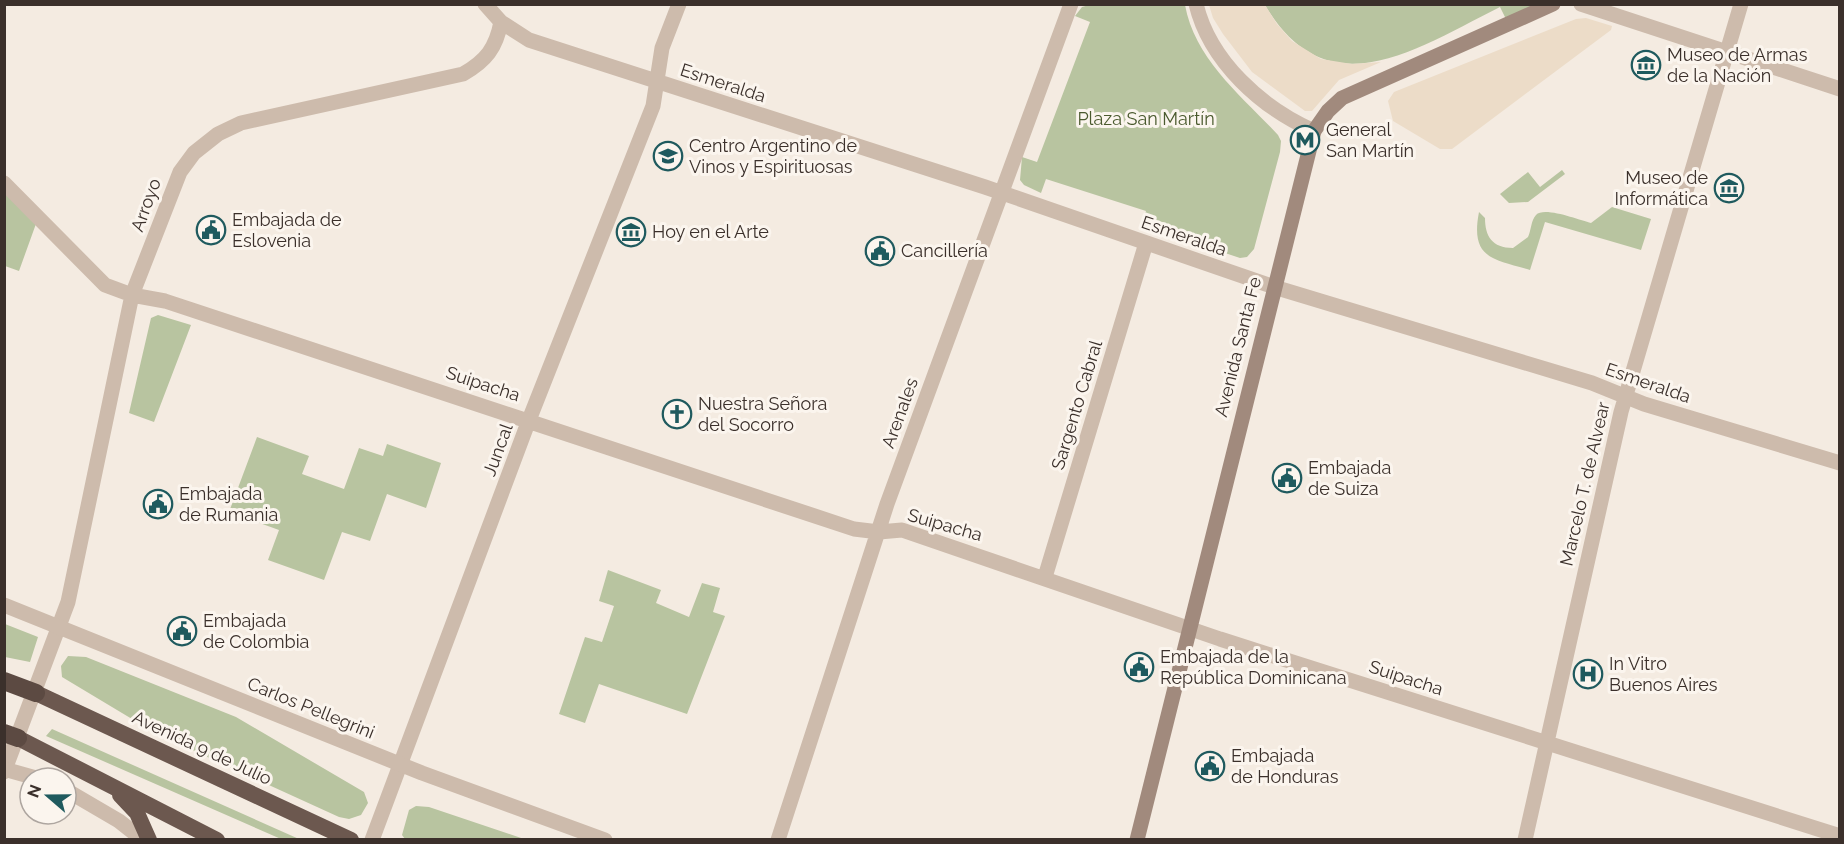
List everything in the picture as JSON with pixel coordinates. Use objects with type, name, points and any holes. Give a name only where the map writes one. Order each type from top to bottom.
[{"type":"highway","points":[[4,681],[36,693]]},
{"type":"highway","name":"Avenida 9 de Julio","points":[[36,693],[351,840]]},
{"type":"highway","points":[[11,736],[217,840]]},
{"type":"highway","points":[[111,786],[136,813],[148,840]]},
{"type":"main road","name":"Avenida Santa Fe","points":[[1137,840],[1314,132],[1328,111],[1342,98],[1553,4]]},
{"type":"street","points":[[485,4],[501,22],[529,40],[656,82]]},
{"type":"street","name":"Juncal","points":[[372,840],[529,420],[653,106],[662,48],[679,4]]},
{"type":"street","name":"Arenales","points":[[778,840],[879,532],[1071,4]]},
{"type":"street","points":[[1196,4],[1208,38],[1244,83],[1272,109],[1314,132]]},
{"type":"street","points":[[1581,4],[1839,88]]},
{"type":"street","name":"Marcelo T. de Alvear","points":[[1525,840],[1626,396],[1741,4]]},
{"type":"street","name":"Arroyo","points":[[5,770],[11,736],[36,693],[68,602],[132,295],[143,272],[173,184],[194,153],[218,134],[241,123],[463,74],[479,64],[494,48],[501,22]]},
{"type":"street","name":"Esmeralda","points":[[656,82],[1001,193],[1274,287],[1839,464]]},
{"type":"street","name":"Suipacha","points":[[4,183],[105,285],[132,295],[165,302],[529,420],[854,530],[879,532],[902,530],[1545,744],[1839,836]]},
{"type":"street","name":"Sargento Cabral","points":[[1045,577],[1146,243]]},
{"type":"street","name":"Carlos Pellegrini","points":[[4,605],[399,764],[605,840]]},
{"type":"street","points":[[78,797],[119,821],[143,840]]},
{"type":"green space","points":[[1537,4],[1506,19],[1500,7],[1406,53],[1375,62],[1345,63],[1317,56],[1290,37],[1265,5]]},
{"type":"green space","name":"Plaza San Martín","points":[[1089,5],[1185,5],[1190,25],[1209,60],[1235,91],[1278,135],[1281,141],[1280,152],[1254,249],[1247,257],[1240,258],[1141,225],[1146,211],[1046,179],[1041,193],[1024,185],[1020,180],[1022,157],[1037,162],[1090,22],[1075,16],[1082,7]]},
{"type":"green space","points":[[1562,170],[1565,174],[1528,202],[1509,203],[1500,194],[1528,172],[1540,187]]},
{"type":"green space","points":[[4,191],[37,221],[19,271],[5,266]]},
{"type":"green space","points":[[1612,207],[1651,219],[1641,250],[1545,222],[1530,270],[1495,259],[1481,248],[1478,239],[1479,212],[1485,218],[1486,230],[1491,240],[1500,246],[1513,248],[1528,237],[1534,217],[1540,213],[1554,213],[1591,223]]},
{"type":"green space","points":[[158,315],[191,325],[154,422],[129,413],[151,318]]},
{"type":"green space","points":[[257,437],[309,456],[302,474],[344,489],[359,448],[383,456],[387,444],[441,463],[426,508],[387,494],[370,541],[342,532],[324,580],[268,560],[279,530],[229,512]]},
{"type":"green space","points":[[608,570],[661,590],[656,603],[689,617],[702,583],[720,588],[713,612],[725,616],[687,714],[599,684],[585,723],[559,714],[585,637],[602,642],[614,606],[599,601]]},
{"type":"green space","points":[[5,624],[38,637],[30,662],[5,657]]},
{"type":"green space","points":[[68,656],[86,657],[236,717],[364,792],[368,803],[361,815],[349,819],[339,817],[157,734],[62,677],[61,666]]},
{"type":"green space","points":[[52,729],[299,839],[281,839],[46,736]]},
{"type":"green space","points":[[416,806],[429,807],[524,839],[405,839],[402,835],[409,810]]},
{"type":"shaded area","points":[[1209,5],[1265,5],[1277,24],[1292,41],[1321,59],[1352,64],[1381,62],[1339,80],[1312,111],[1305,111],[1252,72],[1223,34],[1213,18]]},
{"type":"shaded area","points":[[1586,18],[1612,26],[1611,30],[1452,149],[1440,149],[1393,121],[1388,101],[1394,92],[1576,19]]},
{"type":"place","name":"Museo de Armas de la Nación","points":[[1646,65]]},
{"type":"place","name":"General San Martín","points":[[1305,140]]},
{"type":"place","name":"Centro Argentino de Vinos y Espirituosas","points":[[668,156]]},
{"type":"place","name":"Museo de Informática","points":[[1729,188]]},
{"type":"place","name":"Embajada de Eslovenia","points":[[211,230]]},
{"type":"place","name":"Hoy en el Arte","points":[[631,232]]},
{"type":"place","name":"Cancillería","points":[[880,251]]},
{"type":"place","name":"Nuestra Señora del Socorro","points":[[677,414]]},
{"type":"place","name":"Embajada de Suiza","points":[[1287,478]]},
{"type":"place","name":"Embajada de Rumania","points":[[158,504]]},
{"type":"place","name":"Embajada de Colombia","points":[[182,631]]},
{"type":"place","name":"Embajada de la República Dominicana","points":[[1139,667]]},
{"type":"place","name":"In Vitro Buenos Aires","points":[[1588,674]]},
{"type":"place","name":"Embajada de Honduras","points":[[1210,766]]}]
